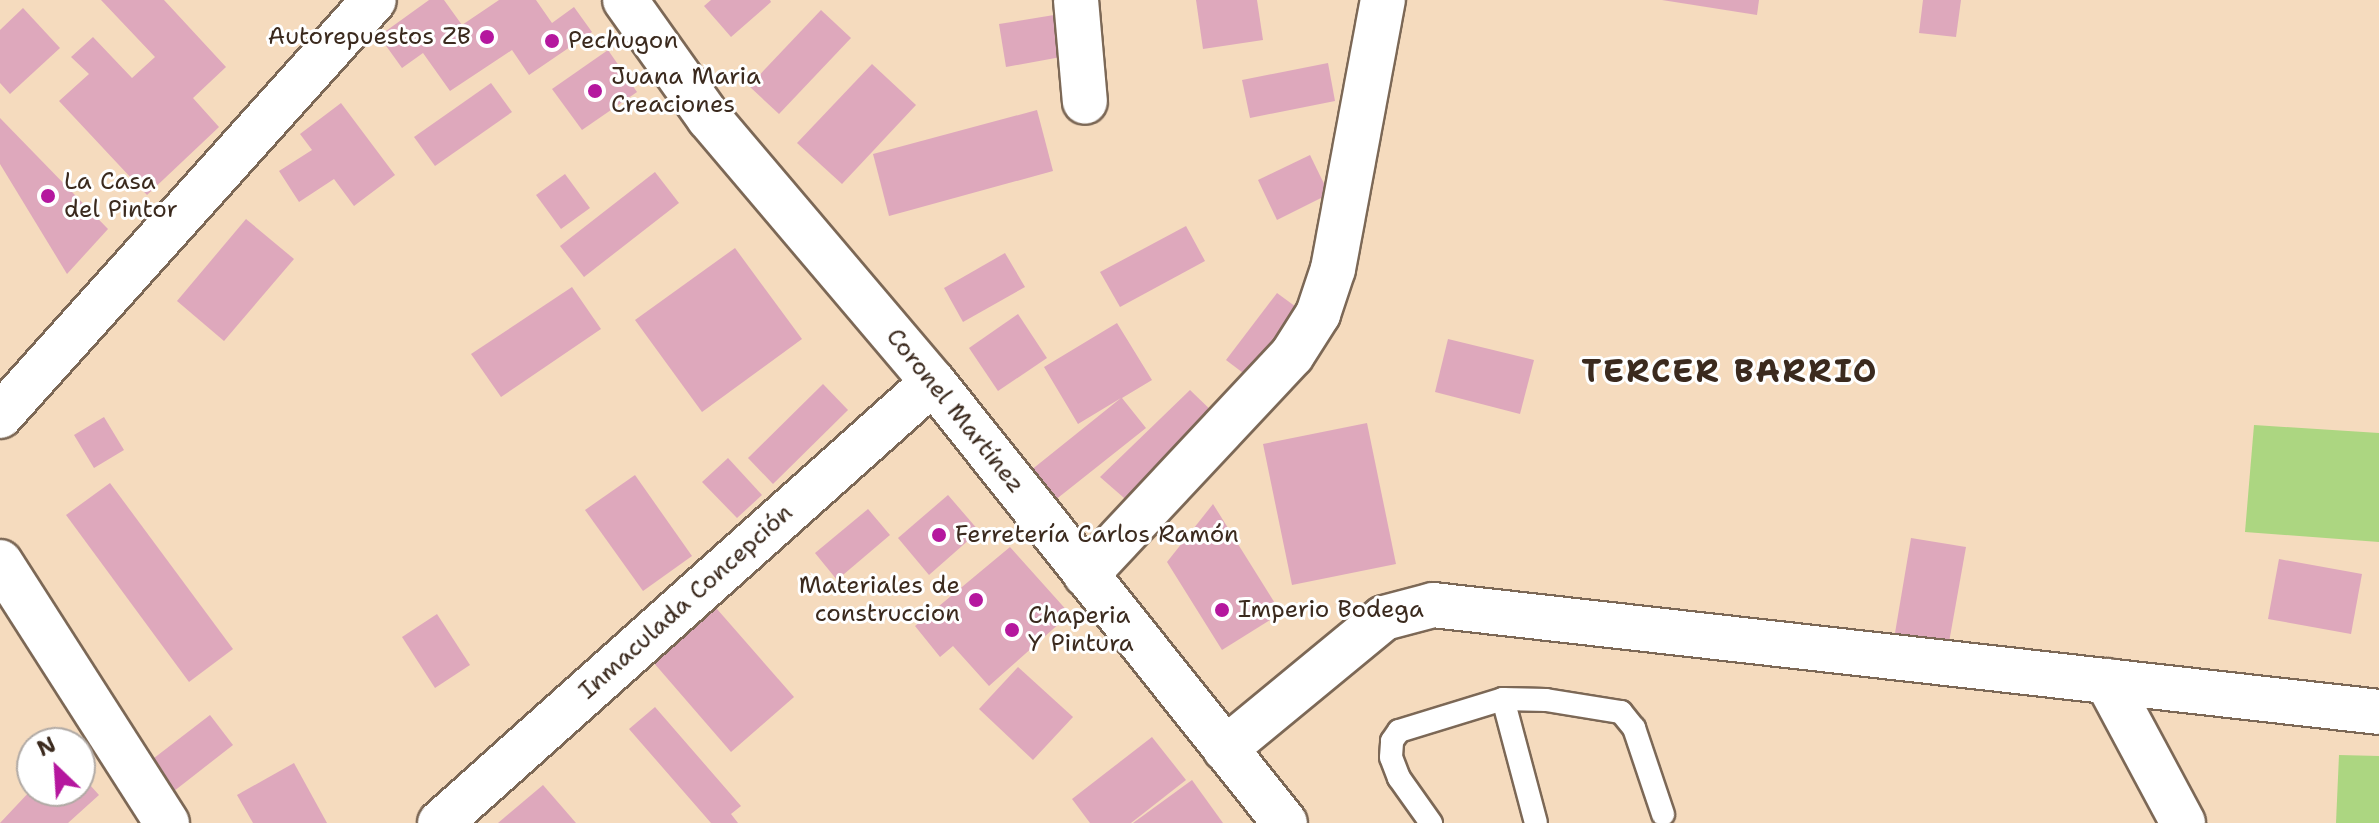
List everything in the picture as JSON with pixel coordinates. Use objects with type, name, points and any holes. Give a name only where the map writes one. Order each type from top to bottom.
[{"type":"street","points":[[0,416],[48,357],[374,0]]},
{"type":"street","name":"Coronel Martínez","points":[[625,0],[709,118],[933,382],[1285,823]]},
{"type":"street","points":[[1076,0],[1085,102]]},
{"type":"street","points":[[1086,575],[1292,355],[1318,314],[1333,269],[1383,0]]},
{"type":"street","points":[[0,367],[48,357]]},
{"type":"street","name":"Inmaculada Concepción","points":[[440,823],[933,382]]},
{"type":"street","points":[[0,562],[167,823]]},
{"type":"street","points":[[1225,749],[1384,618],[1433,605],[2379,712]]},
{"type":"street","points":[[2107,681],[2183,823]]},
{"type":"lane","points":[[1503,699],[1536,823]]},
{"type":"lane","points":[[1431,823],[1399,778],[1391,757],[1392,741],[1399,731],[1503,699],[1621,712],[1634,728],[1663,814]]},
{"type":"green space","points":[[2254,425],[2379,433],[2379,542],[2245,532]]},
{"type":"green space","points":[[2339,755],[2379,756],[2379,823],[2336,823]]},
{"type":"building","points":[[101,0],[164,0],[226,67],[193,98],[219,127],[147,195],[59,101],[89,74],[71,57],[93,37],[132,78],[155,57]]},
{"type":"building","points":[[429,0],[444,0],[462,25],[499,0],[536,0],[552,23],[574,7],[592,32],[529,75],[512,50],[450,91],[423,53],[402,68],[379,36]]},
{"type":"building","points":[[711,0],[771,2],[731,37],[704,6]]},
{"type":"building","points":[[1196,0],[1257,0],[1263,40],[1203,49]]},
{"type":"building","points":[[1662,0],[1759,0],[1757,15]]},
{"type":"building","points":[[1923,0],[1961,0],[1956,37],[1919,33]]},
{"type":"building","points":[[23,8],[60,48],[10,94],[0,83],[0,30]]},
{"type":"building","points":[[821,10],[851,38],[779,114],[749,86]]},
{"type":"building","points":[[1054,15],[1061,57],[1006,67],[999,24]]},
{"type":"building","name":"Juana Maria Creaciones","points":[[608,50],[637,92],[582,130],[552,89]]},
{"type":"building","points":[[1328,63],[1335,101],[1250,118],[1242,80]]},
{"type":"building","points":[[872,64],[916,105],[842,184],[797,143]]},
{"type":"building","points":[[491,83],[512,112],[435,166],[414,137]]},
{"type":"building","points":[[341,103],[395,175],[354,206],[334,179],[299,202],[279,171],[312,150],[300,134]]},
{"type":"building","points":[[1037,110],[1053,171],[889,216],[873,154]]},
{"type":"building","name":"La Casa del Pintor","points":[[0,118],[108,229],[67,274],[0,164]]},
{"type":"building","points":[[1310,155],[1329,194],[1277,220],[1258,180]]},
{"type":"building","points":[[655,172],[679,203],[584,277],[560,246]]},
{"type":"building","points":[[565,174],[590,208],[561,229],[536,195]]},
{"type":"building","points":[[246,219],[294,259],[224,341],[177,301]]},
{"type":"building","points":[[1186,226],[1205,261],[1120,307],[1100,272]]},
{"type":"building","points":[[735,248],[802,339],[702,412],[635,320]]},
{"type":"building","points":[[1005,253],[1025,287],[963,322],[944,288]]},
{"type":"building","points":[[572,287],[601,329],[501,397],[471,354]]},
{"type":"building","points":[[1277,293],[1307,315],[1255,382],[1226,360]]},
{"type":"building","points":[[1018,314],[1047,358],[998,391],[969,348]]},
{"type":"building","points":[[1117,323],[1152,380],[1122,398],[1146,428],[1054,501],[1030,471],[1121,398],[1078,424],[1044,367]]},
{"type":"building","points":[[1448,339],[1534,360],[1520,414],[1435,392]]},
{"type":"building","points":[[823,384],[848,410],[773,484],[748,458]]},
{"type":"building","points":[[1190,390],[1218,417],[1139,511],[1100,477]]},
{"type":"building","points":[[104,417],[124,450],[94,468],[74,435]]},
{"type":"building","points":[[1367,423],[1396,564],[1292,585],[1263,444]]},
{"type":"building","points":[[728,458],[762,495],[737,518],[702,482]]},
{"type":"building","points":[[635,475],[692,556],[643,591],[585,510]]},
{"type":"building","points":[[110,483],[233,649],[189,682],[66,515]]},
{"type":"building","name":"Ferretería Carlos Ramón","points":[[948,495],[979,531],[929,575],[898,538]]},
{"type":"building","points":[[1213,504],[1281,613],[1222,650],[1167,562]]},
{"type":"building","points":[[868,509],[890,535],[837,580],[815,553]]},
{"type":"building","points":[[1911,538],[1966,547],[1948,648],[1894,639]]},
{"type":"building","points":[[1010,547],[1070,614],[989,686],[953,646],[940,657],[915,626]]},
{"type":"building","points":[[2279,559],[2362,574],[2351,634],[2268,619]]},
{"type":"building","points":[[710,601],[794,697],[731,752],[647,655]]},
{"type":"building","points":[[437,614],[470,665],[435,688],[402,637]]},
{"type":"building","points":[[1018,667],[1073,717],[1033,760],[979,709]]},
{"type":"building","points":[[655,707],[741,806],[731,814],[738,823],[711,823],[629,729]]},
{"type":"building","points":[[210,715],[233,745],[169,795],[145,765]]},
{"type":"building","points":[[1152,737],[1186,780],[1131,823],[1090,823],[1072,799]]},
{"type":"building","points":[[294,763],[327,823],[253,823],[237,795]]},
{"type":"building","points":[[1192,780],[1223,823],[1133,823]]},
{"type":"building","points":[[543,785],[576,823],[498,823]]},
{"type":"building","points":[[16,806],[86,807],[68,823],[0,823]]},
{"type":"place","name":"Autorepuestos ZB","points":[[487,37]]},
{"type":"place","name":"Pechugon","points":[[552,41]]},
{"type":"place","name":"Juana Maria Creaciones","points":[[595,91]]},
{"type":"place","name":"La Casa del Pintor","points":[[48,196]]},
{"type":"place","name":"Ferretería Carlos Ramón","points":[[939,535]]},
{"type":"place","name":"Materiales de construccion","points":[[976,600]]},
{"type":"place","name":"Imperio Bodega","points":[[1222,610]]},
{"type":"place","name":"Chaperia Y Pintura","points":[[1012,630]]},
{"type":"district","name":"TERCER BARRIO","points":[[1730,371]]}]
